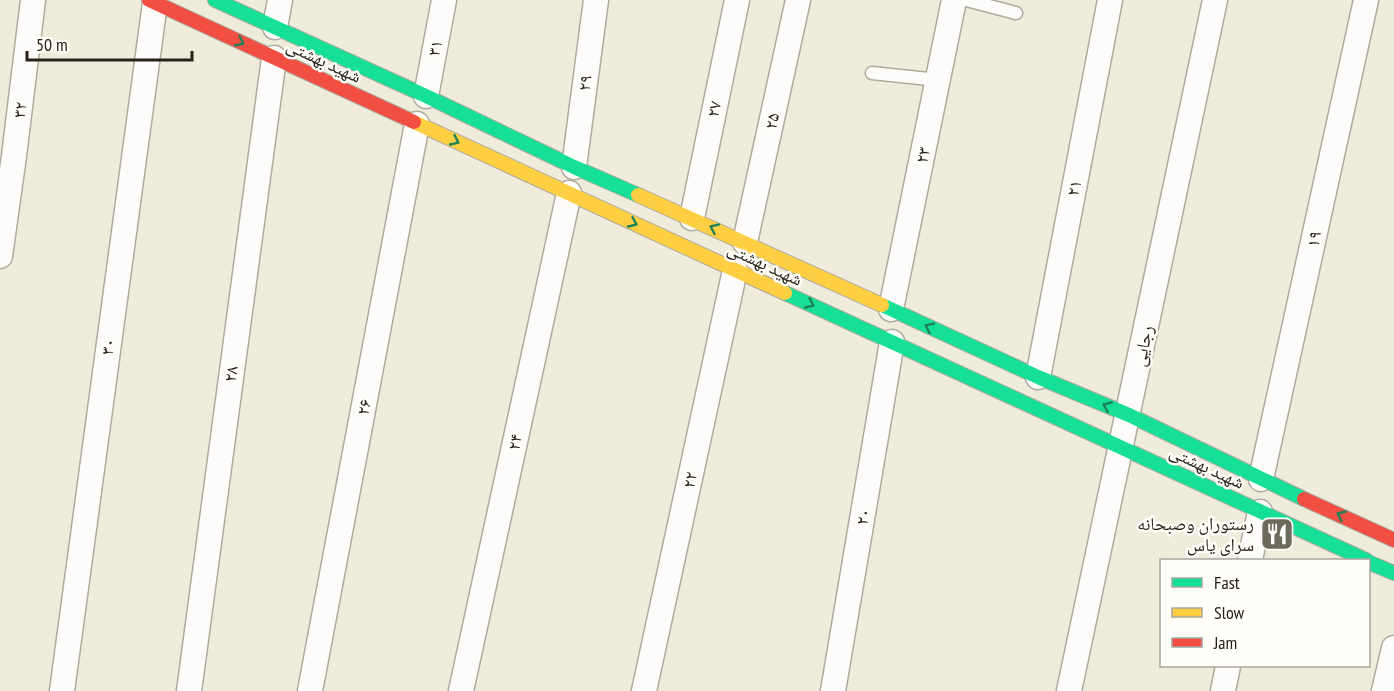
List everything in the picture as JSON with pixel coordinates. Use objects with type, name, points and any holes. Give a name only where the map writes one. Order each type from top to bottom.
[{"type":"main road","name":"شهید بهشتی","points":[[215,0],[1038,377],[1128,415],[1394,540]]},
{"type":"main road","name":"شهید بهشتی","points":[[152,1],[1363,559]]},
{"type":"main road","name":"شهید بهشتی","points":[[1370,562],[1394,573]]},
{"type":"street","name":"۳۲","points":[[0,256],[7,152],[33,0]]},
{"type":"street","points":[[275,27],[280,0]]},
{"type":"street","name":"۳۱","points":[[426,96],[444,0]]},
{"type":"street","name":"۲۹","points":[[574,166],[596,0]]},
{"type":"street","name":"۲۷","points":[[692,218],[737,0]]},
{"type":"street","name":"۲۵","points":[[745,242],[798,0]]},
{"type":"street","name":"۲۳","points":[[891,309],[954,0]]},
{"type":"street","name":"۲۱","points":[[1038,377],[1110,0]]},
{"type":"street","name":"رجایی","points":[[1069,691],[1215,0]]},
{"type":"street","name":"۱۹","points":[[1261,479],[1366,0]]},
{"type":"street","name":"۳۰","points":[[62,691],[152,1]]},
{"type":"street","name":"۲۸","points":[[189,691],[274,58]]},
{"type":"street","name":"۲۶","points":[[310,691],[417,124]]},
{"type":"street","name":"۲۴","points":[[461,691],[568,193]]},
{"type":"street","name":"۲۲","points":[[644,691],[735,270]]},
{"type":"street","name":"۲۰","points":[[833,691],[892,342]]},
{"type":"street","points":[[1250,559],[1260,512]]},
{"type":"street","points":[[1384,691],[1394,648]]},
{"type":"street","points":[[1223,691],[1228,667]]},
{"type":"lane","points":[[966,0],[1016,13]]},
{"type":"lane","points":[[872,73],[938,80]]},
{"type":"traffic: fast","points":[[215,0],[638,195]]},
{"type":"traffic: fast","points":[[785,293],[1364,559]]},
{"type":"traffic: fast","points":[[882,305],[1038,377],[1129,415],[1304,499]]},
{"type":"traffic: fast","points":[[1370,563],[1394,573]]},
{"type":"traffic: slow","points":[[414,122],[785,293]]},
{"type":"traffic: slow","points":[[638,195],[882,305]]},
{"type":"traffic: jam","points":[[149,0],[414,122]]},
{"type":"traffic: jam","points":[[1304,499],[1394,540]]},
{"type":"place","name":"رستوران وصبحانه سرای یاس","points":[[1277,534]]}]
